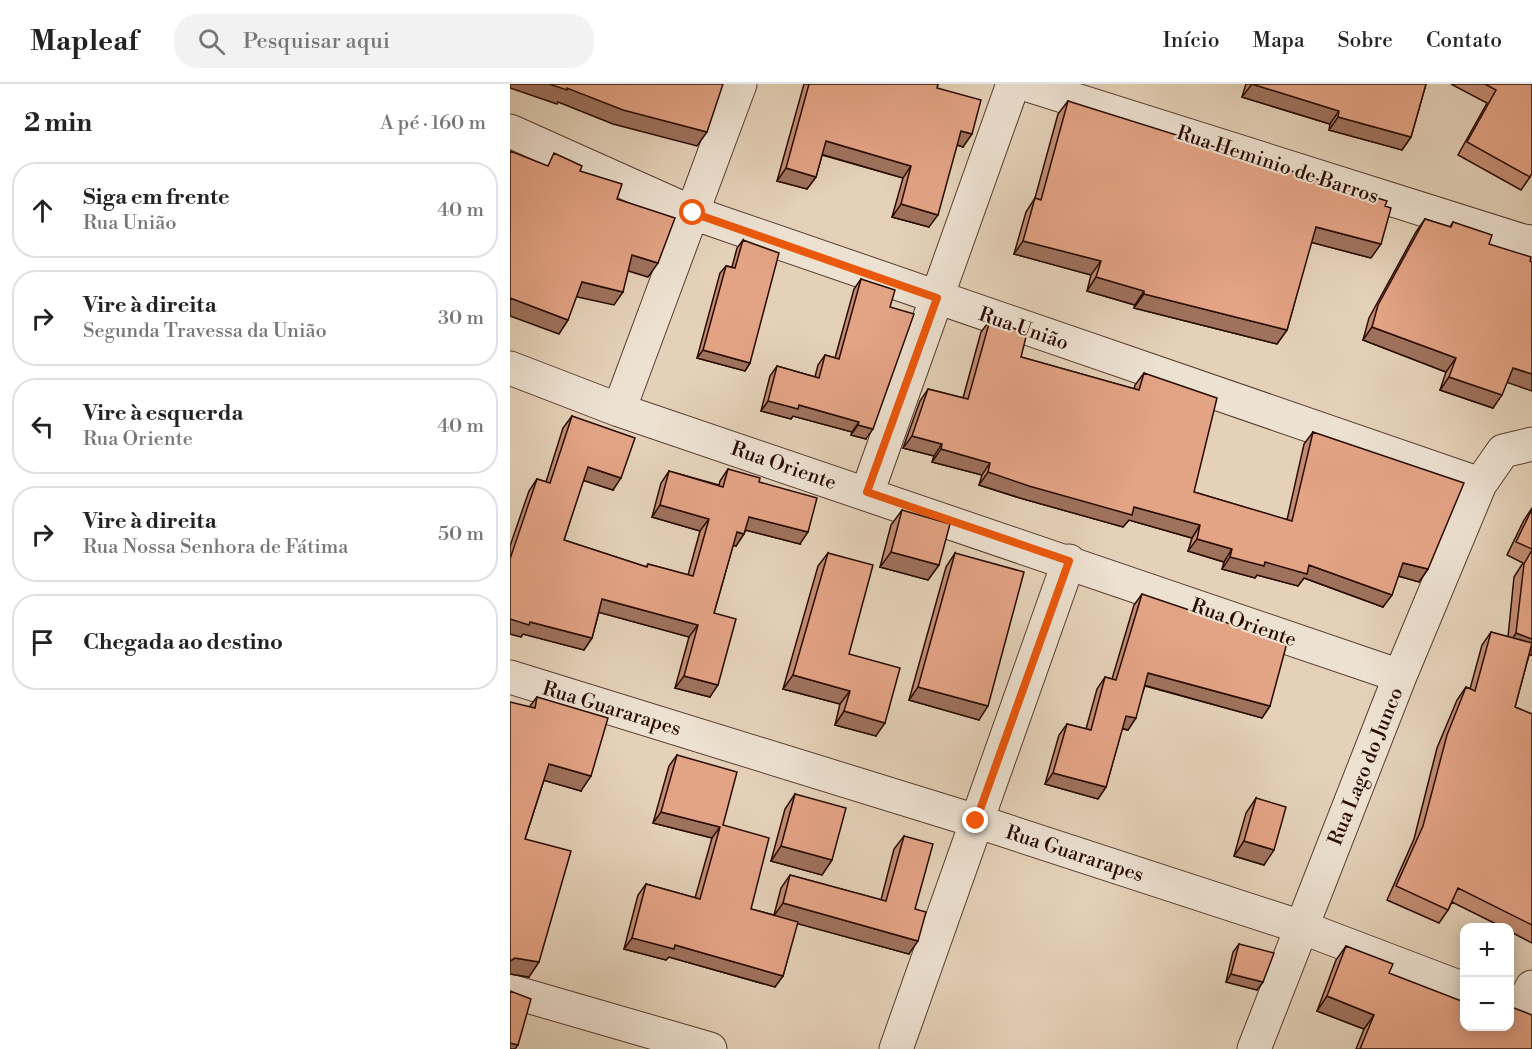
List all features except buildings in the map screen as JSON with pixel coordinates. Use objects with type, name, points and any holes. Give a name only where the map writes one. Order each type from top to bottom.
[{"type":"street","points":[[619,410],[740,84]]},
{"type":"street","points":[[867,492],[1013,84]]},
{"type":"street","name":"Rua Heminio de Barros","points":[[1025,84],[1532,242]]},
{"type":"street","name":"Rua União","points":[[510,131],[693,213],[1480,484]]},
{"type":"street","name":"Rua Oriente","points":[[510,368],[619,410],[867,492],[1400,676]]},
{"type":"street","points":[[1480,484],[1503,451],[1532,444]]},
{"type":"street","name":"Rua Lago do Junco","points":[[1254,1049],[1400,676],[1480,484]]},
{"type":"street","points":[[896,1049],[1069,561]]},
{"type":"street","name":"Rua Guararapes","points":[[510,677],[976,821],[1301,927],[1460,987]]},
{"type":"street","points":[[510,991],[710,1049]]},
{"type":"route","points":[[693,213],[937,298],[867,492],[1069,561],[976,821]]}]
